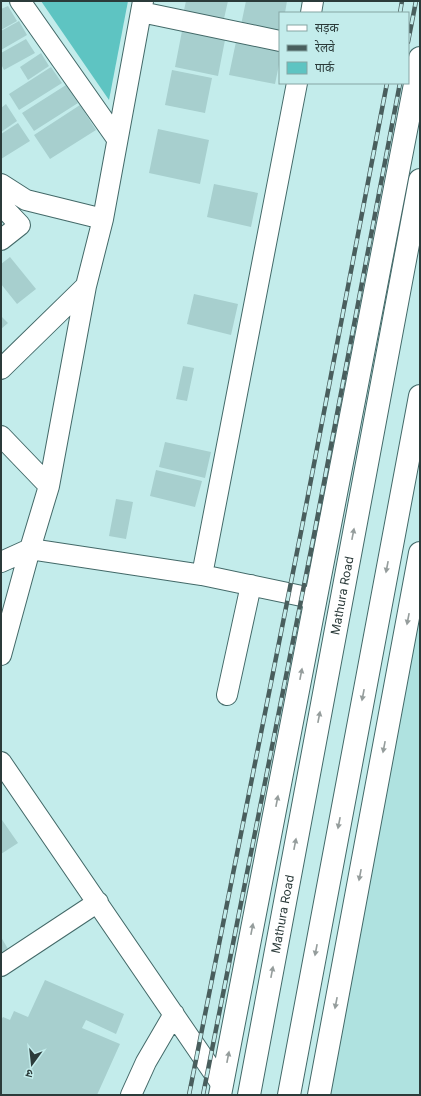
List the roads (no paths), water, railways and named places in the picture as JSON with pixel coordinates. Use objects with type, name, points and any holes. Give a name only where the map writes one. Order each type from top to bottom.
[{"type":"main road","points":[[226,1092],[316,599],[420,58]]},
{"type":"main road","name":"Mathura Road","points":[[264,1010],[420,180]]},
{"type":"main road","points":[[288,1095],[420,396]]},
{"type":"main road","points":[[402,487],[420,456]]},
{"type":"main road","points":[[319,1095],[420,553]]},
{"type":"main road","points":[[226,1092],[264,1010]]},
{"type":"main road","points":[[249,1095],[264,1010]]},
{"type":"street","points":[[20,1],[117,139]]},
{"type":"street","points":[[311,12],[313,1]]},
{"type":"street","points":[[1,655],[30,549],[50,486],[86,286],[103,218],[142,6],[279,41]]},
{"type":"street","points":[[202,575],[297,84]]},
{"type":"street","points":[[1,184],[26,200],[103,218]]},
{"type":"street","points":[[1,205],[20,225],[1,240]]},
{"type":"street","points":[[1,370],[86,286]]},
{"type":"street","points":[[1,436],[50,486]]},
{"type":"street","points":[[1,562],[30,549],[202,575],[316,599]]},
{"type":"street","points":[[227,695],[251,585]]},
{"type":"street","points":[[1,762],[98,902],[226,1092]]},
{"type":"street","points":[[1,966],[98,902]]},
{"type":"street","points":[[131,1095],[146,1062],[174,1014]]},
{"type":"railway","points":[[400,12],[402,1]]},
{"type":"railway","points":[[409,37],[416,1]]},
{"type":"railway","points":[[189,1095],[301,532],[387,84]]},
{"type":"railway","points":[[203,1095],[314,535],[400,84]]}]
